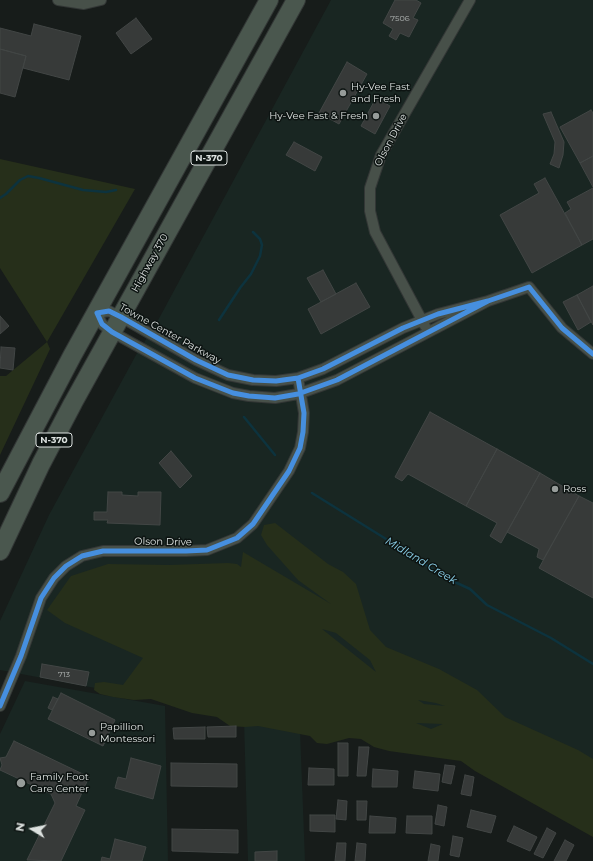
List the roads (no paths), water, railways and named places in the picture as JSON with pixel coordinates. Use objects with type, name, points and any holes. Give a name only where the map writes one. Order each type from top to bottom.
[{"type":"highway","name":"N-370","points":[[0,492],[96,313],[269,0]]},
{"type":"highway","name":"Highway 370","points":[[0,551],[41,464],[116,324],[296,0]]},
{"type":"street","points":[[58,0],[84,4],[101,0]]},
{"type":"street","name":"Olson Drive","points":[[428,331],[375,232],[370,211],[370,188],[381,155],[470,0]]},
{"type":"street","name":"Towne Center Parkway","points":[[488,301],[428,331],[337,380],[302,393],[275,398],[233,393],[195,378],[116,324],[108,311],[96,313],[102,324],[116,324],[228,375],[266,381],[298,378],[323,369],[421,320],[450,310],[488,301],[529,287],[562,328],[593,354]]},
{"type":"street","name":"Olson Drive","points":[[0,706],[21,656],[41,598],[54,578],[66,566],[82,556],[103,551],[207,550],[237,538],[253,524],[289,471],[300,448],[304,423],[302,393],[298,378]]},
{"type":"waterway","name":"Midland Creek","points":[[0,198],[20,180],[28,176],[83,190],[106,192],[116,190]]},
{"type":"waterway","name":"Midland Creek","points":[[219,320],[251,274],[260,256],[262,245],[260,239],[253,232]]},
{"type":"waterway","name":"Midland Creek","points":[[244,417],[275,455]]},
{"type":"waterway","name":"Midland Creek","points":[[312,493],[407,552],[444,577],[470,589],[487,605],[551,638],[593,664]]},
{"type":"place","name":"Hy-Vee Fast and Fresh","points":[[343,93]]},
{"type":"place","name":"Hy-Vee Fast & Fresh","points":[[376,116]]},
{"type":"place","name":"Ross","points":[[555,489]]},
{"type":"place","name":"Papillion Montessori","points":[[92,733]]},
{"type":"place","name":"Family Foot Care Center","points":[[21,783]]}]
